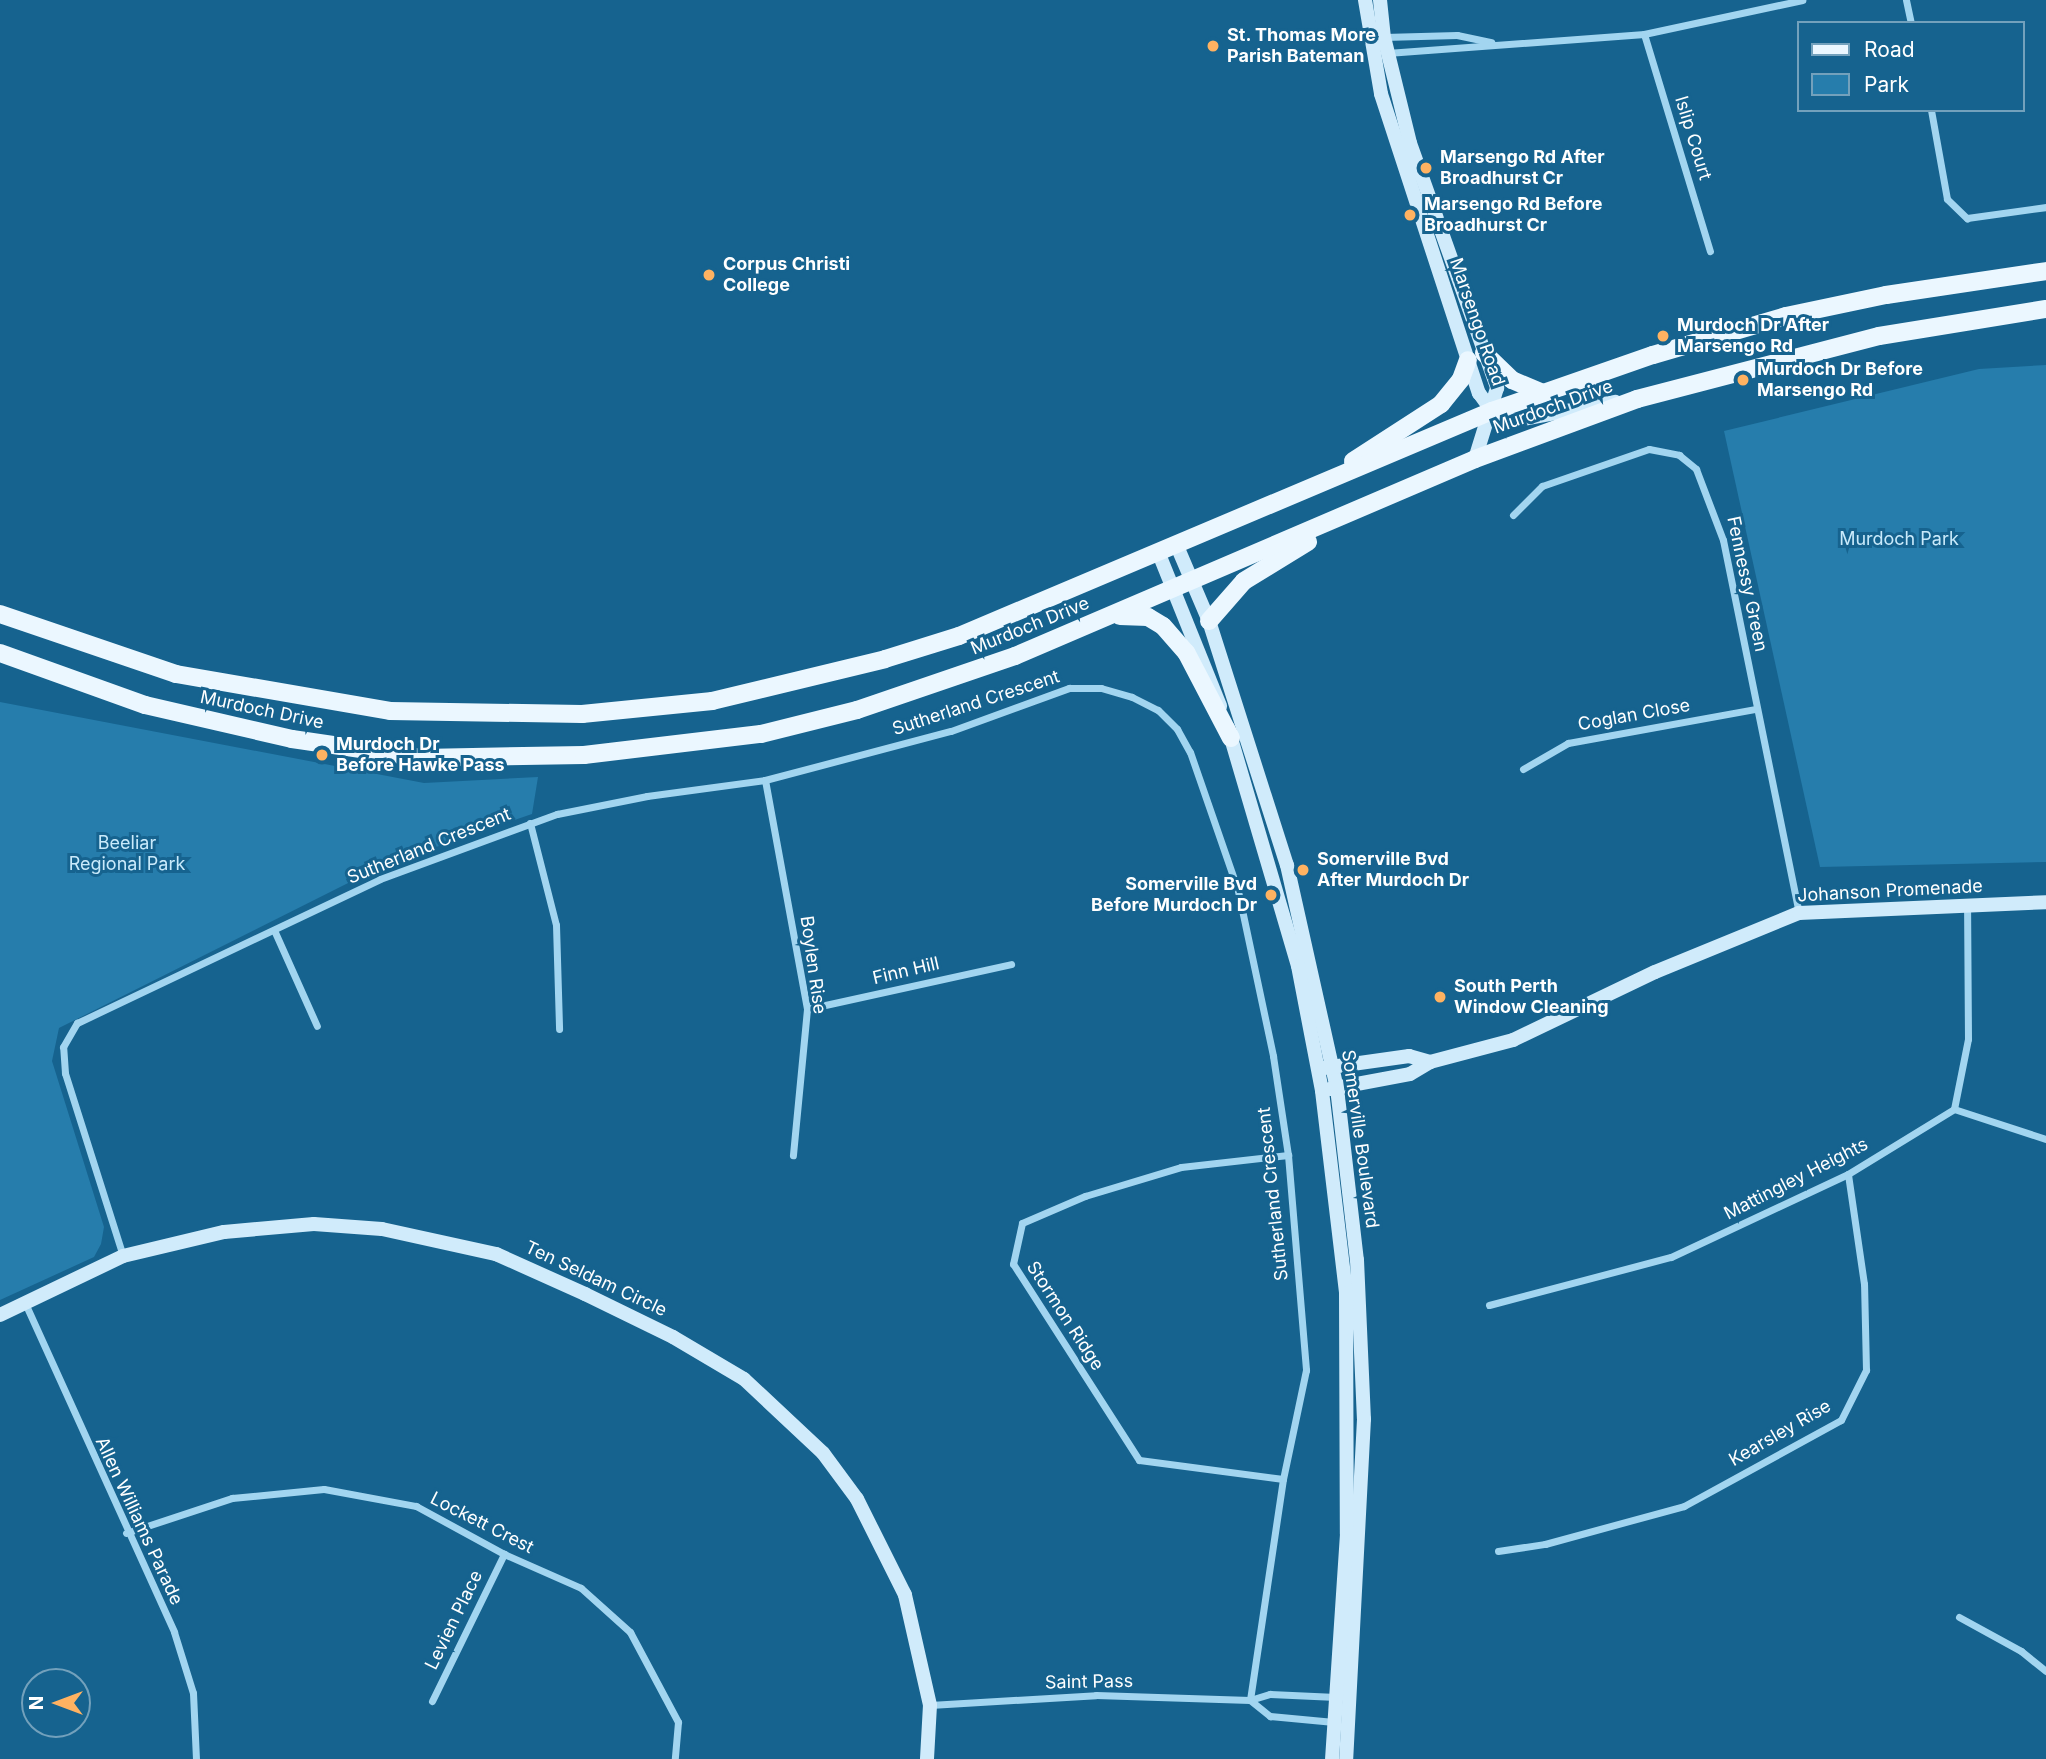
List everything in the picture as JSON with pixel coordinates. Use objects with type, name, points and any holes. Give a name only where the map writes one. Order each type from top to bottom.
[{"type":"main road","name":"Murdoch Drive","points":[[0,614],[176,674],[298,698],[390,711],[582,714],[712,701],[885,659],[959,636],[1159,554],[1324,481],[1542,393],[1786,316],[1898,293],[2046,271]]},
{"type":"main road","name":"Murdoch Drive","points":[[0,653],[145,705],[292,739],[422,758],[584,755],[761,734],[858,710],[966,674],[1175,590],[1475,459],[1637,399],[1879,336],[2046,309]]},
{"type":"main road","points":[[1324,481],[1441,404],[1476,356],[1512,380],[1542,393]]},
{"type":"main road","points":[[1209,621],[1244,581],[1403,490]]},
{"type":"main road","points":[[1104,618],[1133,614],[1163,626],[1186,652],[1231,738]]},
{"type":"street","name":"Marsengo Road","points":[[1366,0],[1376,37],[1387,53],[1409,142],[1476,356]]},
{"type":"street","name":"Marsengo Road","points":[[1380,0],[1376,37],[1371,54],[1476,356],[1497,388],[1475,459]]},
{"type":"street","points":[[1371,54],[1644,34],[1802,0]]},
{"type":"street","points":[[1906,0],[1911,21]]},
{"type":"street","name":"Islip Court","points":[[1644,34],[1710,251]]},
{"type":"street","points":[[1376,37],[1457,35],[1498,43]]},
{"type":"street","points":[[1931,112],[1947,199],[1967,218],[2046,207]]},
{"type":"street","name":"Marsengo Road","points":[[1492,411],[1502,419],[1536,420],[1576,407],[1637,399]]},
{"type":"street","name":"Fennessy Green","points":[[1513,515],[1542,486],[1627,455],[1659,449],[1687,461],[1702,481],[1723,540],[1798,913]]},
{"type":"street","name":"Somerville Boulevard","points":[[1177,546],[1209,621],[1287,864],[1337,1088],[1357,1260],[1363,1419],[1344,1698],[1332,1759]]},
{"type":"street","name":"Somerville Boulevard","points":[[1159,554],[1231,738],[1295,954],[1318,1069],[1346,1293],[1349,1419],[1344,1698]]},
{"type":"street","name":"Sutherland Crescent","points":[[122,1256],[65,1073],[62,1056],[67,1038],[78,1023],[380,879],[530,823],[635,798],[765,780],[951,731],[1069,688],[1101,688],[1158,710],[1177,729],[1190,752],[1238,891],[1273,1056],[1287,1155],[1306,1370],[1283,1479],[1250,1700]]},
{"type":"street","name":"Coglan Close","points":[[1523,769],[1568,743],[1756,709]]},
{"type":"street","name":"Boylen Rise","points":[[765,780],[807,1009],[793,1155]]},
{"type":"street","points":[[530,823],[556,925],[559,1029]]},
{"type":"street","name":"Johanson Promenade","points":[[1321,1091],[1410,1074],[1430,1062],[1513,1040],[1655,972],[1798,913],[2046,902]]},
{"type":"street","points":[[1967,906],[1968,1039],[1954,1109],[2046,1139]]},
{"type":"street","points":[[274,930],[317,1026]]},
{"type":"street","name":"Finn Hill","points":[[807,1009],[1011,964]]},
{"type":"street","name":"Johanson Promenade","points":[[1318,1069],[1409,1056],[1430,1062]]},
{"type":"street","name":"Mattingley Heights","points":[[1489,1305],[1671,1257],[1848,1174],[1954,1109]]},
{"type":"street","name":"Stormon Ridge","points":[[1283,1479],[1139,1460],[1013,1264],[1022,1223],[1085,1196],[1181,1167],[1287,1155]]},
{"type":"street","name":"Kearsley Rise","points":[[1498,1551],[1545,1544],[1684,1506],[1842,1420],[1866,1370],[1864,1284],[1848,1174]]},
{"type":"street","name":"Ten Seldam Circle","points":[[0,1315],[122,1256],[260,1228],[314,1224],[382,1229],[496,1254],[685,1344],[744,1379],[784,1413],[823,1453],[857,1499],[905,1595],[930,1705],[927,1759]]},
{"type":"street","name":"Allen Williams Parade","points":[[25,1303],[126,1533],[174,1632],[193,1693],[197,1759]]},
{"type":"street","name":"Lockett Crest","points":[[126,1533],[232,1497],[324,1489],[416,1506],[505,1554],[581,1588],[630,1632],[678,1722],[675,1759]]},
{"type":"street","name":"Levien Place","points":[[432,1700],[505,1554]]},
{"type":"street","points":[[1958,1617],[2021,1651],[2046,1671]]},
{"type":"street","name":"Saint Pass","points":[[930,1705],[1096,1695],[1250,1700],[1270,1695],[1344,1698]]},
{"type":"street","name":"Saint Pass","points":[[1250,1700],[1270,1716],[1341,1722]]},
{"type":"street","name":"Somerville Boulevard","points":[[1341,1722],[1346,1759]]},
{"type":"green space","name":"Murdoch Park","points":[[2046,365],[2046,862],[1820,867],[1724,431],[1979,369]]},
{"type":"green space","name":"Beeliar Regional Park","points":[[0,702],[424,783],[538,777],[532,814],[384,865],[59,1028],[52,1061],[104,1227],[101,1244],[94,1257],[0,1300]]},
{"type":"place","name":"St. Thomas More Parish Bateman","points":[[1213,46]]},
{"type":"place","name":"Marsengo Rd After Broadhurst Cr","points":[[1426,168]]},
{"type":"place","name":"Marsengo Rd Before Broadhurst Cr","points":[[1410,215]]},
{"type":"place","name":"Corpus Christi College","points":[[709,275]]},
{"type":"place","name":"Murdoch Dr After Marsengo Rd","points":[[1663,336]]},
{"type":"place","name":"Murdoch Dr Before Marsengo Rd","points":[[1743,380]]},
{"type":"place","name":"Murdoch Dr Before Hawke Pass","points":[[322,755]]},
{"type":"place","name":"Somerville Bvd After Murdoch Dr","points":[[1303,870]]},
{"type":"place","name":"Somerville Bvd Before Murdoch Dr","points":[[1271,895]]},
{"type":"place","name":"South Perth Window Cleaning","points":[[1440,997]]}]
